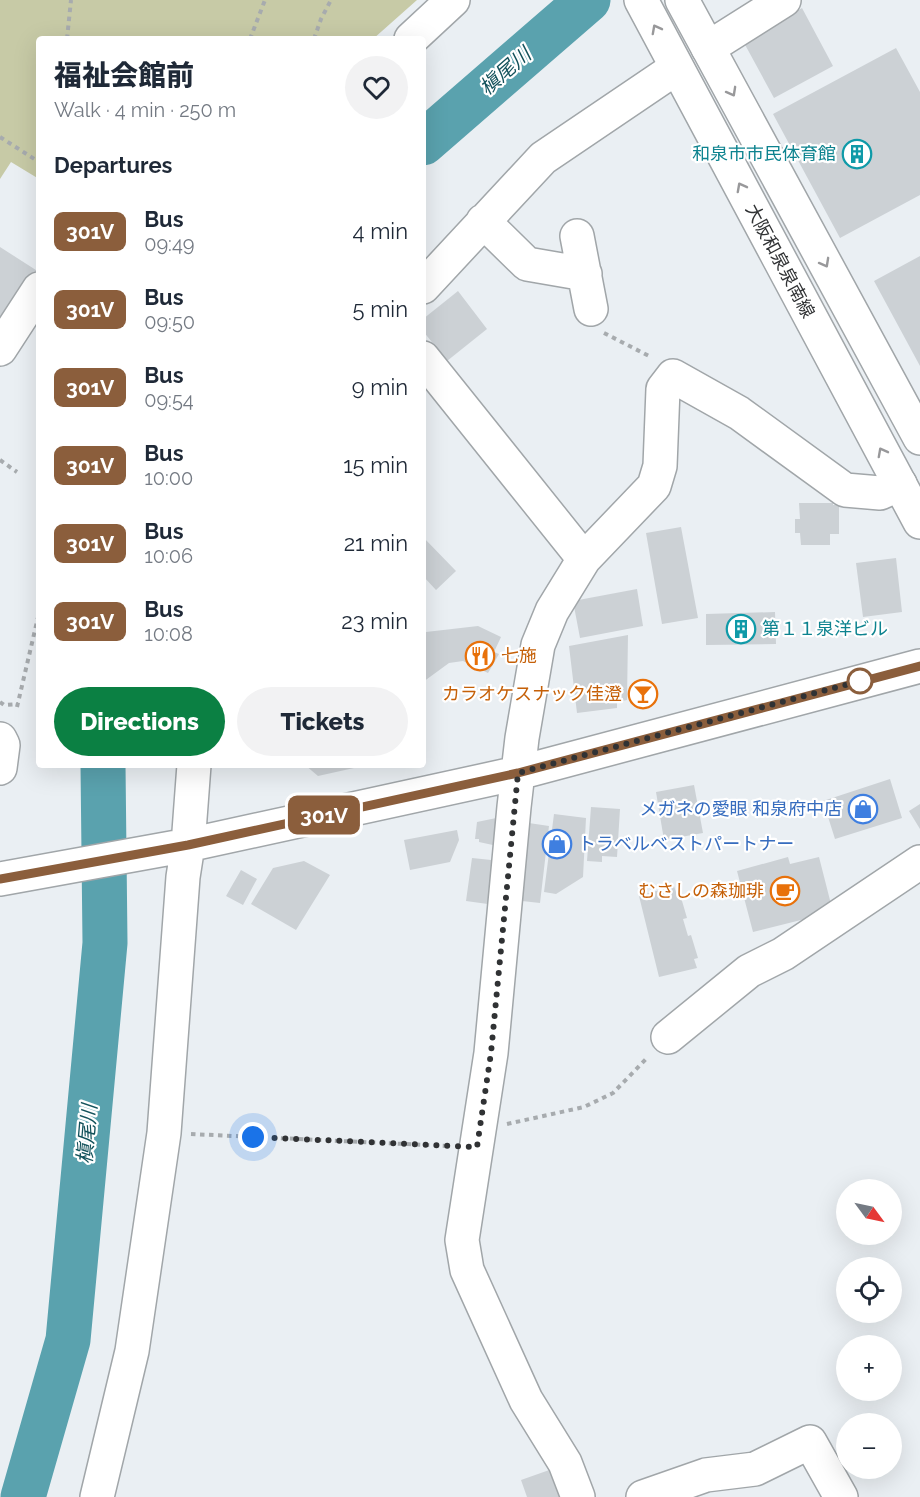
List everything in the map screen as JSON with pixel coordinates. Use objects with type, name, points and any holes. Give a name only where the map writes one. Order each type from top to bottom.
[{"type":"street","points":[[414,36],[453,0]]},
{"type":"street","name":"大阪和泉泉南線","points":[[641,0],[920,522]]},
{"type":"street","name":"大阪和泉泉南線","points":[[682,0],[920,438]]},
{"type":"street","points":[[706,44],[784,0]]},
{"type":"street","points":[[426,284],[543,158],[674,63]]},
{"type":"street","points":[[483,221],[527,264],[585,274]]},
{"type":"street","points":[[577,236],[591,309]]},
{"type":"street","points":[[0,349],[36,294]]},
{"type":"street","points":[[426,362],[584,559]]},
{"type":"street","points":[[578,1497],[564,1463],[526,1400],[467,1270],[462,1240],[491,1053],[522,738],[538,645],[552,611],[584,559],[654,486],[660,466],[663,389],[673,376],[739,413],[845,490],[880,493],[900,484]]},
{"type":"street","points":[[2,878],[184,845],[518,773],[920,666]]},
{"type":"street","points":[[0,739],[3,745],[0,768]]},
{"type":"street","points":[[97,1497],[132,1351],[164,1133],[184,845],[194,768]]},
{"type":"street","points":[[668,1037],[749,971],[783,954],[920,862]]},
{"type":"street","points":[[643,1497],[706,1475],[755,1469],[810,1442],[841,1497]]},
{"type":"path","points":[[67,36],[71,0]]},
{"type":"path","points":[[251,36],[265,0]]},
{"type":"path","points":[[315,36],[331,0]]},
{"type":"path","points":[[0,137],[36,160]]},
{"type":"path","points":[[591,309],[595,329],[660,361],[673,376]]},
{"type":"path","points":[[0,460],[17,472]]},
{"type":"path","points":[[0,702],[4,705],[18,705],[36,626]]},
{"type":"path","points":[[164,1133],[479,1138],[584,1107],[613,1093],[668,1037]]},
{"type":"green space","points":[[0,0],[417,0],[376,36],[36,36],[36,177],[11,162],[0,179]]},
{"type":"building","points":[[802,8],[833,66],[774,98],[743,41]]},
{"type":"building","name":"和泉市市民体育館","points":[[896,48],[920,92],[920,195],[840,238],[773,114]]},
{"type":"building","points":[[0,247],[36,270],[36,298],[0,354]]},
{"type":"building","points":[[920,256],[920,366],[874,281]]},
{"type":"building","points":[[458,291],[487,329],[447,361],[426,335],[426,317]]},
{"type":"building","points":[[799,503],[839,505],[839,534],[830,534],[830,545],[801,545],[800,533],[795,533],[795,519],[800,519]]},
{"type":"building","points":[[681,527],[698,618],[662,624],[646,533]]},
{"type":"building","points":[[426,540],[456,571],[436,590],[426,579]]},
{"type":"building","points":[[896,558],[902,612],[863,617],[856,563]]},
{"type":"building","points":[[637,589],[643,626],[580,638],[573,601]]},
{"type":"building","name":"第１１泉洋ビル","points":[[775,612],[776,644],[706,645],[706,614]]},
{"type":"building","points":[[478,626],[501,637],[494,652],[499,654],[488,673],[463,661],[449,663],[426,680],[426,632]]},
{"type":"building","points":[[628,635],[627,700],[617,702],[617,708],[577,713],[569,646]]},
{"type":"building","points":[[309,768],[354,768],[318,776]]},
{"type":"building","name":"メガネの愛眼 和泉府中店","points":[[890,779],[902,818],[835,839],[823,801]]},
{"type":"building","points":[[694,785],[703,833],[664,840],[656,792]]},
{"type":"building","points":[[920,804],[920,829],[909,811]]},
{"type":"building","points":[[591,807],[620,809],[617,857],[602,856],[602,862],[587,861]]},
{"type":"building","points":[[554,814],[586,818],[583,877],[556,894],[544,892]]},
{"type":"building","points":[[506,816],[502,847],[475,839],[477,822]]},
{"type":"building","points":[[522,822],[549,826],[540,903],[513,900]]},
{"type":"building","points":[[457,830],[459,840],[450,862],[410,870],[404,840]]},
{"type":"building","name":"むさしの森珈琲","points":[[788,857],[790,864],[819,857],[833,912],[753,932],[737,871]]},
{"type":"building","points":[[472,858],[501,861],[495,905],[466,901]]},
{"type":"building","points":[[304,861],[330,875],[296,930],[251,904],[273,868]]},
{"type":"building","points":[[241,870],[257,879],[243,905],[226,896]]},
{"type":"building","points":[[674,886],[677,895],[680,894],[687,918],[683,919],[698,958],[694,959],[697,968],[659,977],[639,896]]},
{"type":"building","points":[[555,1468],[566,1497],[527,1497],[521,1480]]},
{"type":"waterway","name":"槇尾川","points":[[426,140],[588,0]]},
{"type":"waterway","name":"槇尾川","points":[[23,1497],[68,1340],[105,943],[103,768]]},
{"type":"bus line","name":"301V","points":[[0,879],[188,845],[518,773],[920,666]]},
{"type":"place","name":"和泉市市民体育館","points":[[857,154]]},
{"type":"place","name":"第１１泉洋ビル","points":[[741,629]]},
{"type":"place","name":"七施","points":[[480,656]]},
{"type":"place","name":"カラオケスナック佳澄","points":[[643,694]]},
{"type":"place","name":"メガネの愛眼 和泉府中店","points":[[863,809]]},
{"type":"place","name":"トラベルベストパートナー","points":[[557,844]]},
{"type":"place","name":"むさしの森珈琲","points":[[785,891]]},
{"type":"route","points":[[253,1137],[477,1147],[491,1053],[518,773],[860,681]]}]
